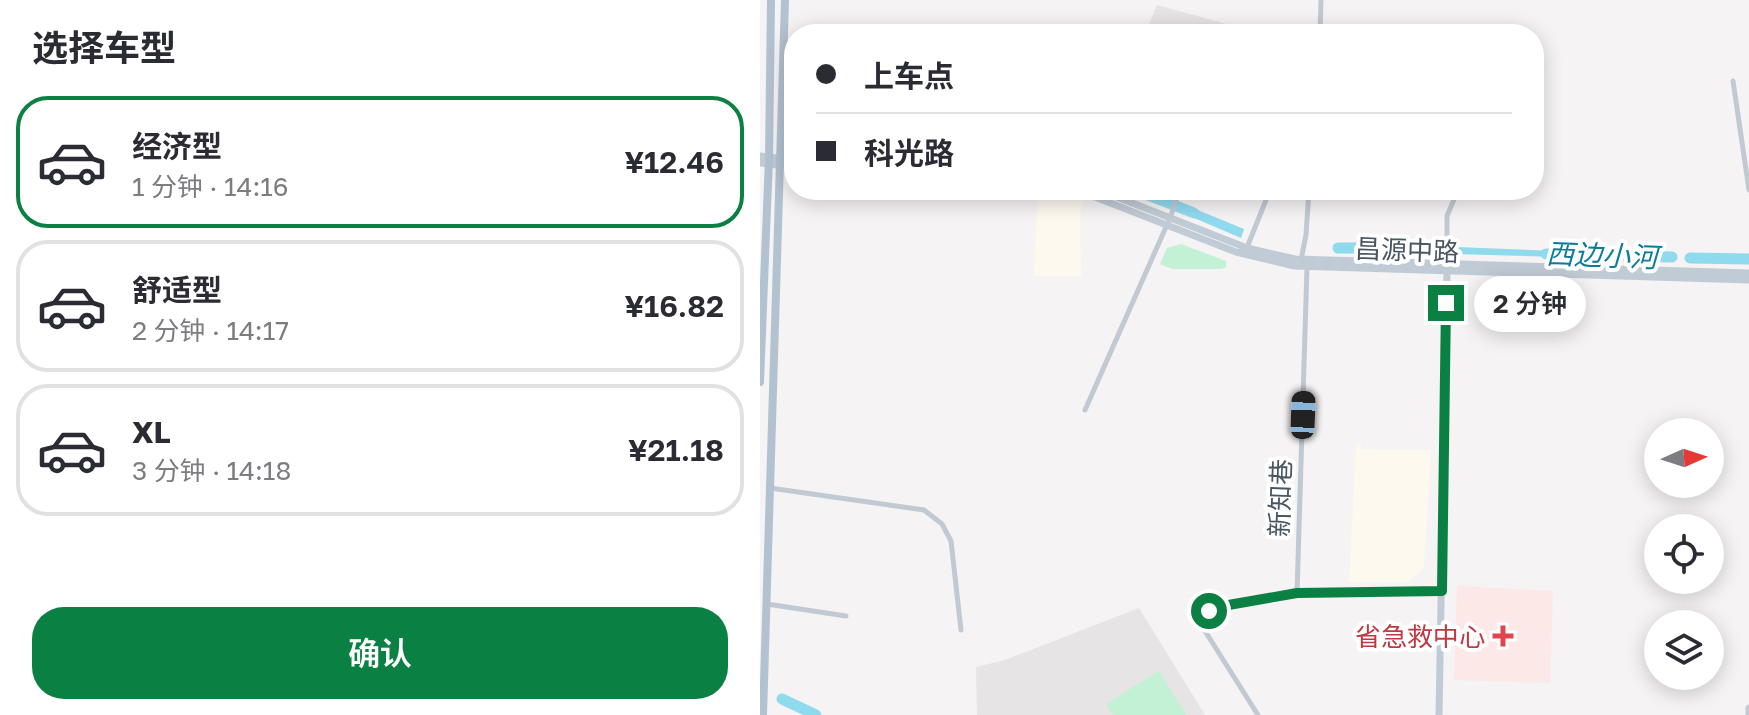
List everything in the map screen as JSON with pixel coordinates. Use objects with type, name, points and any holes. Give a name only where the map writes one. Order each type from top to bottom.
[{"type":"main road","points":[[760,382],[771,0]]},
{"type":"main road","points":[[784,24],[785,0]]},
{"type":"main road","points":[[763,715],[784,41]]},
{"type":"main road","points":[[764,160],[784,164]]},
{"type":"main road","name":"昌源中路","points":[[1109,200],[1170,219]]},
{"type":"main road","name":"昌源中路","points":[[1123,200],[1247,249],[1304,263],[1749,280]]},
{"type":"main road","name":"昌源中路","points":[[1304,263],[1358,260],[1446,268],[1749,273]]},
{"type":"main road","points":[[1439,715],[1446,268]]},
{"type":"main road","points":[[1749,708],[1749,715]]},
{"type":"street","points":[[1320,24],[1321,0]]},
{"type":"street","points":[[1733,81],[1749,190]]},
{"type":"street","points":[[1085,410],[1178,200]]},
{"type":"street","points":[[1247,249],[1266,200]]},
{"type":"street","name":"新知巷","points":[[1297,593],[1303,244],[1308,200]]},
{"type":"street","points":[[1446,268],[1447,216],[1454,200]]},
{"type":"street","points":[[1358,243],[1358,260]]},
{"type":"street","points":[[769,488],[924,510],[942,524],[951,541],[961,630]]},
{"type":"street","points":[[1258,715],[1205,631],[1204,620],[1209,611],[1297,593],[1442,591]]},
{"type":"street","points":[[766,604],[846,616]]},
{"type":"shaded area","points":[[1157,5],[1226,24],[1149,24]]},
{"type":"shaded area","points":[[1038,200],[1083,200],[1080,213],[1081,276],[1034,276]]},
{"type":"shaded area","points":[[1356,445],[1361,445],[1361,449],[1431,450],[1424,568],[1408,582],[1349,582]]},
{"type":"shaded area","name":"省急救中心","points":[[1457,586],[1553,591],[1550,683],[1454,680]]},
{"type":"shaded area","points":[[1139,608],[1205,715],[977,715],[976,667],[1005,660]]},
{"type":"green space","points":[[1181,244],[1226,261],[1226,267],[1172,269],[1160,264],[1167,248]]},
{"type":"green space","points":[[1159,671],[1186,715],[1113,715],[1106,704]]},
{"type":"water","points":[[1183,204],[1244,229],[1241,238],[1180,212]]},
{"type":"water","points":[[1375,244],[1434,246],[1434,254],[1375,252]]},
{"type":"water","points":[[1456,247],[1557,251],[1557,257],[1456,254]]},
{"type":"waterway","name":"西边小河","points":[[1161,200],[1194,213]]},
{"type":"waterway","name":"西边小河","points":[[1338,248],[1389,248]]},
{"type":"waterway","name":"西边小河","points":[[1546,254],[1672,257]]},
{"type":"waterway","name":"西边小河","points":[[1690,258],[1749,259]]},
{"type":"waterway","points":[[782,699],[816,715]]},
{"type":"place","name":"省急救中心","points":[[1503,636]]},
{"type":"route","points":[[1209,611],[1297,593],[1442,591],[1446,303]]}]
